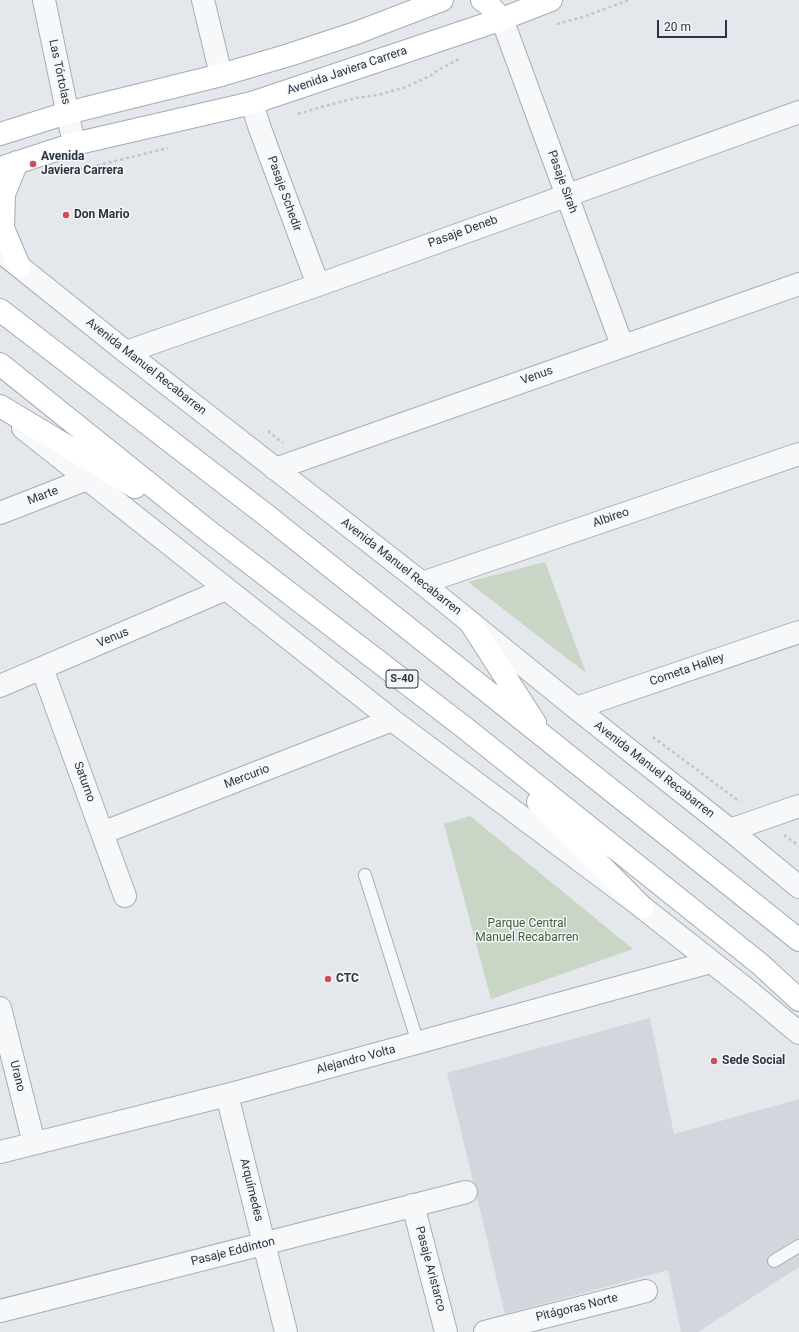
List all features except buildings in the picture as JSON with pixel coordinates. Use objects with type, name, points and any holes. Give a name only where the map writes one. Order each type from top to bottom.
[{"type":"main road","points":[[0,134],[67,113],[221,75],[289,55],[356,33],[442,0]]},
{"type":"main road","points":[[482,0],[488,4],[502,19]]},
{"type":"main road","name":"Avenida Javiera Carrera","points":[[8,165],[74,144],[252,103],[502,19],[551,0]]},
{"type":"main road","points":[[8,165],[4,194],[3,228],[19,266]]},
{"type":"main road","points":[[0,310],[266,515],[799,940]]},
{"type":"main road","name":"S-40","points":[[0,364],[207,530],[465,728],[760,964],[799,1000]]},
{"type":"main road","points":[[0,406],[207,530]]},
{"type":"main road","points":[[470,622],[546,739]]},
{"type":"main road","points":[[465,728],[642,907]]},
{"type":"street","name":"Las Tórtolas","points":[[44,0],[74,144]]},
{"type":"street","points":[[203,0],[221,75]]},
{"type":"street","name":"Pasaje Sirah","points":[[502,19],[622,345]]},
{"type":"street","name":"Pasaje Schedir","points":[[252,103],[259,126],[318,285]]},
{"type":"street","name":"Pasaje Deneb","points":[[126,352],[318,285],[799,112]]},
{"type":"street","name":"Avenida Manuel Recabarren","points":[[0,251],[126,352],[422,583],[799,887]]},
{"type":"street","name":"Venus","points":[[275,469],[622,345],[799,284]]},
{"type":"street","points":[[0,410],[392,720],[642,907],[751,992],[799,1033]]},
{"type":"street","name":"Albireo","points":[[422,583],[799,454]]},
{"type":"street","name":"Marte","points":[[0,512],[87,479]]},
{"type":"street","name":"Venus","points":[[0,686],[226,589]]},
{"type":"street","name":"Cometa Halley","points":[[576,708],[799,632]]},
{"type":"street","name":"Saturno","points":[[42,668],[126,896]]},
{"type":"street","name":"Mercurio","points":[[102,833],[392,720]]},
{"type":"street","points":[[730,830],[799,806]]},
{"type":"street","name":"Alejandro Volta","points":[[0,1152],[227,1095],[712,962]]},
{"type":"street","name":"Urano","points":[[0,1008],[34,1143]]},
{"type":"street","name":"Arquímedes","points":[[227,1095],[286,1332]]},
{"type":"street","name":"Pasaje Eddinton","points":[[0,1311],[466,1192]]},
{"type":"street","name":"Pasaje Aristarco","points":[[413,1205],[446,1332]]},
{"type":"street","name":"Pitágoras Norte","points":[[485,1332],[646,1290]]},
{"type":"lane","points":[[365,875],[418,1043]]},
{"type":"lane","points":[[774,1261],[799,1246]]},
{"type":"shaded area","points":[[650,1018],[674,1134],[799,1099],[799,1267],[698,1332],[681,1332],[668,1270],[505,1314],[447,1073]]},
{"type":"green space","points":[[545,562],[586,673],[468,582]]},
{"type":"green space","name":"Parque Central Manuel Recabarren","points":[[470,816],[633,949],[491,999],[444,824]]},
{"type":"place","name":"Avenida Javiera Carrera","points":[[33,164]]},
{"type":"place","name":"Don Mario","points":[[66,215]]},
{"type":"place","name":"CTC","points":[[328,979]]},
{"type":"place","name":"Sede Social","points":[[714,1061]]}]
